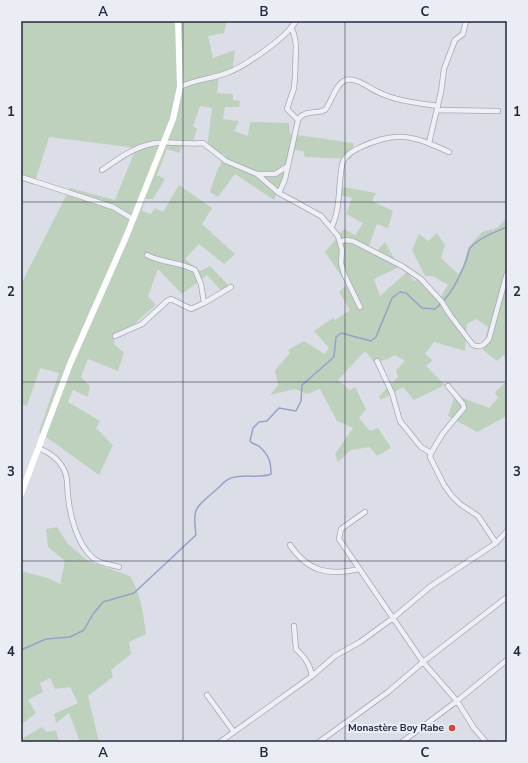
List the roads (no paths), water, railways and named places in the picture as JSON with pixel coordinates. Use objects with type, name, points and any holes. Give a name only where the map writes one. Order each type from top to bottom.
[{"type":"main road","points":[[21,494],[70,364],[133,219],[173,119],[180,87],[178,21]]},
{"type":"street","points":[[180,87],[195,81],[216,77],[236,69],[274,43],[296,21]]},
{"type":"street","points":[[429,143],[438,108],[446,61],[455,40],[463,34],[466,21]]},
{"type":"street","points":[[291,27],[296,45],[295,77],[294,88],[287,109],[298,120]]},
{"type":"street","points":[[278,192],[285,179],[300,115],[325,110],[340,86],[345,81],[353,80],[391,97],[438,108],[498,112]]},
{"type":"street","points":[[331,228],[337,214],[342,164],[346,156],[366,145],[387,137],[400,136],[429,143],[449,152]]},
{"type":"street","points":[[102,170],[136,149],[151,144],[164,143],[180,145],[203,143],[226,161],[257,174],[278,192],[321,216],[340,242],[344,274],[360,307]]},
{"type":"street","points":[[257,174],[275,174],[288,166]]},
{"type":"street","points":[[21,177],[112,207],[133,219]]},
{"type":"street","points":[[340,242],[345,240],[353,241],[402,266],[421,280],[442,302],[450,316],[473,345],[478,347],[484,346],[489,339],[507,273]]},
{"type":"street","points":[[146,255],[155,260],[188,266],[195,270],[204,303]]},
{"type":"street","points":[[116,336],[142,324],[171,299],[191,309],[231,287]]},
{"type":"street","points":[[377,361],[392,393],[400,421],[421,447],[430,453],[444,486],[460,504],[478,516],[496,543]]},
{"type":"street","points":[[430,453],[443,433],[464,408],[463,404],[448,386]]},
{"type":"street","points":[[38,448],[48,452],[57,460],[65,472],[72,519],[80,539],[87,551],[94,559],[119,567]]},
{"type":"street","points":[[365,512],[341,529],[339,539],[423,662],[457,701],[474,728],[486,742]]},
{"type":"street","points":[[220,742],[312,676],[335,656],[360,642],[393,618],[431,586],[496,543],[507,531]]},
{"type":"street","points":[[290,545],[304,562],[325,572],[336,573],[359,568]]},
{"type":"street","points":[[319,742],[388,692],[423,662],[507,597]]},
{"type":"street","points":[[294,626],[296,649],[305,658],[312,676]]},
{"type":"street","points":[[402,742],[457,701],[507,660]]},
{"type":"street","points":[[208,695],[234,732]]},
{"type":"waterway","points":[[21,650],[46,639],[70,637],[84,630],[93,614],[103,602],[134,593],[196,535],[195,513],[197,508],[226,481],[239,476],[262,476],[271,474],[271,466],[268,457],[260,447],[250,441],[253,428],[259,422],[267,421],[279,408],[296,411],[301,401],[302,385],[334,357],[336,337],[341,333],[371,341],[376,337],[392,298],[400,292],[406,293],[422,308],[435,309],[454,287],[464,267],[471,247],[475,243],[507,227]]},
{"type":"place","name":"Monastère Boy Rabe","points":[[452,728]]}]
